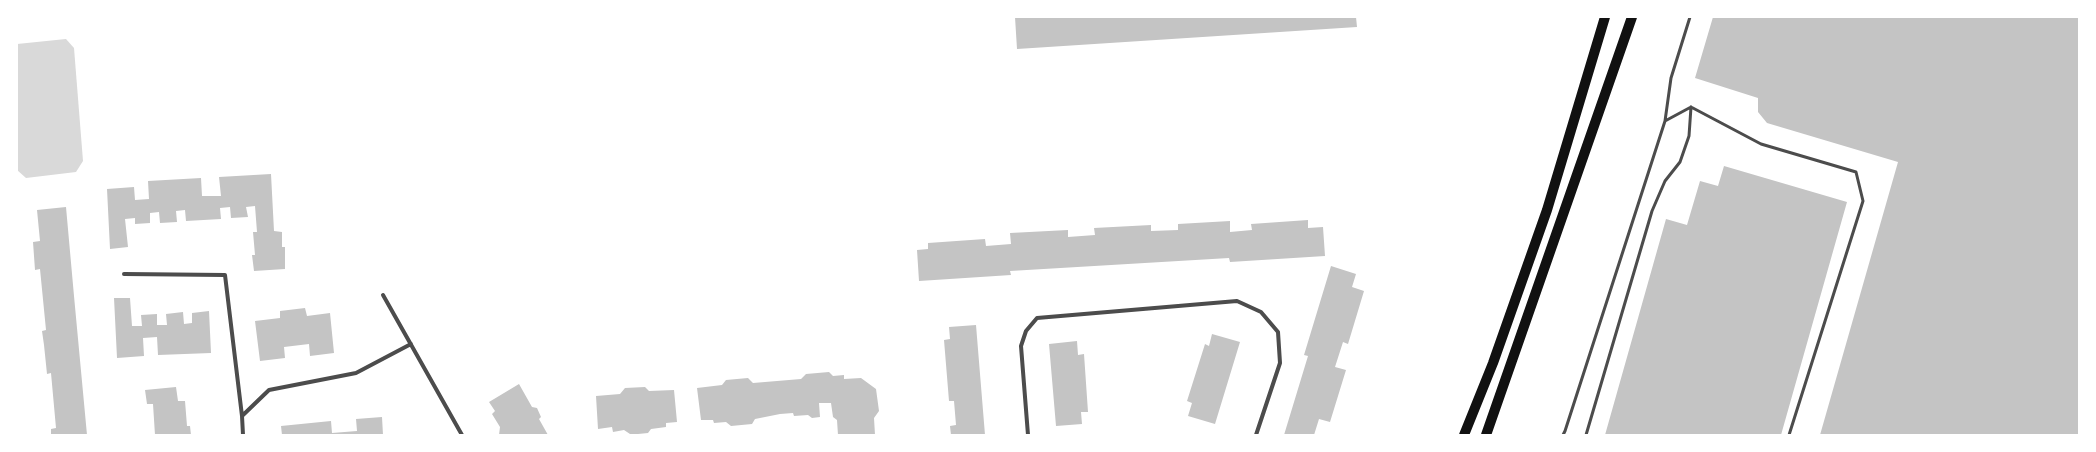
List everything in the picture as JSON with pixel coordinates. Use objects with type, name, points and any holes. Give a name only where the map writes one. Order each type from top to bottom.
[{"type":"main road","points":[[1464,435],[1493,363],[1547,210],[1605,17]]},
{"type":"main road","points":[[1486,435],[1632,17]]},
{"type":"street","points":[[124,274],[225,275],[243,435]]},
{"type":"street","points":[[383,295],[462,435]]},
{"type":"street","points":[[1028,435],[1021,346],[1026,331],[1036,318],[1237,301],[1261,312],[1278,332],[1280,362],[1256,435]]},
{"type":"street","points":[[242,416],[269,390],[356,373],[411,344]]},
{"type":"lane","points":[[1563,435],[1665,121],[1671,78],[1690,17]]},
{"type":"lane","points":[[1665,121],[1691,107]]},
{"type":"lane","points":[[1586,435],[1652,211],[1665,182],[1680,162],[1689,136],[1691,107]]},
{"type":"lane","points":[[1691,107],[1761,144],[1856,172],[1863,201],[1789,435]]},
{"type":"shaded area","points":[[66,39],[74,48],[83,161],[76,172],[26,178],[17,170],[17,44]]},
{"type":"building","points":[[1015,17],[1356,17],[1357,27],[1017,49]]},
{"type":"building","points":[[1713,17],[2079,17],[2079,435],[1820,435],[1898,162],[1767,123],[1758,112],[1758,98],[1695,78]]},
{"type":"building","points":[[1724,166],[1847,202],[1781,435],[1605,435],[1666,219],[1687,225],[1700,181],[1718,186]]},
{"type":"building","points":[[271,174],[274,231],[282,232],[282,247],[285,247],[285,269],[254,271],[252,255],[255,255],[253,232],[257,232],[255,206],[246,207],[248,217],[231,218],[230,207],[220,208],[221,219],[186,221],[185,210],[176,211],[177,222],[160,223],[159,212],[150,213],[150,223],[135,224],[135,218],[125,219],[128,247],[110,249],[107,189],[134,187],[135,200],[149,199],[148,181],[201,178],[202,196],[221,196],[219,177]]},
{"type":"building","points":[[66,207],[87,435],[51,435],[51,429],[56,428],[51,373],[47,374],[42,331],[46,330],[40,269],[35,270],[33,242],[40,241],[37,210]]},
{"type":"building","points":[[1308,220],[1308,228],[1323,227],[1325,256],[1230,262],[1229,258],[1010,271],[1011,275],[919,281],[917,250],[928,249],[928,243],[985,239],[986,246],[1011,244],[1010,233],[1068,230],[1068,237],[1095,235],[1094,228],[1151,225],[1151,231],[1178,230],[1178,224],[1230,221],[1230,232],[1252,230],[1251,224]]},
{"type":"building","points":[[1331,266],[1356,274],[1352,287],[1364,291],[1348,344],[1343,342],[1335,367],[1346,370],[1330,422],[1319,419],[1314,435],[1284,435],[1308,356],[1304,355]]},
{"type":"building","points":[[114,298],[130,298],[132,326],[142,326],[141,315],[157,314],[157,325],[167,325],[166,314],[183,312],[184,324],[192,323],[192,313],[209,311],[211,353],[158,355],[157,337],[143,338],[144,356],[117,358]]},
{"type":"building","points":[[305,308],[307,316],[330,313],[334,353],[310,356],[309,344],[284,347],[285,358],[260,361],[255,321],[280,318],[280,311]]},
{"type":"building","points":[[976,325],[985,435],[951,435],[950,426],[956,425],[954,401],[949,401],[944,340],[950,339],[949,327]]},
{"type":"building","points":[[1212,334],[1240,342],[1215,424],[1188,416],[1192,403],[1187,401],[1205,344],[1209,346]]},
{"type":"building","points":[[1077,341],[1078,355],[1084,354],[1088,412],[1081,412],[1082,424],[1056,426],[1049,344]]},
{"type":"building","points":[[829,372],[833,376],[844,375],[844,379],[861,378],[876,389],[879,411],[874,418],[875,435],[838,435],[837,420],[833,417],[831,403],[819,403],[820,417],[812,418],[808,415],[794,416],[793,413],[780,414],[755,419],[752,424],[731,426],[726,422],[714,423],[713,420],[701,420],[697,388],[722,385],[726,380],[748,378],[753,383],[801,379],[806,374]]},
{"type":"building","points":[[519,384],[532,407],[537,408],[541,417],[539,419],[548,435],[499,435],[500,427],[492,414],[495,411],[489,402]]},
{"type":"building","points":[[176,387],[178,401],[185,401],[187,426],[190,426],[191,435],[155,435],[153,404],[147,404],[145,390]]},
{"type":"building","points":[[645,387],[649,391],[674,390],[677,422],[666,423],[666,427],[651,429],[648,433],[638,434],[630,434],[624,430],[613,432],[612,427],[598,429],[596,396],[620,394],[625,388]]},
{"type":"building","points":[[382,417],[383,435],[282,435],[281,426],[331,421],[332,433],[357,431],[356,419]]}]
